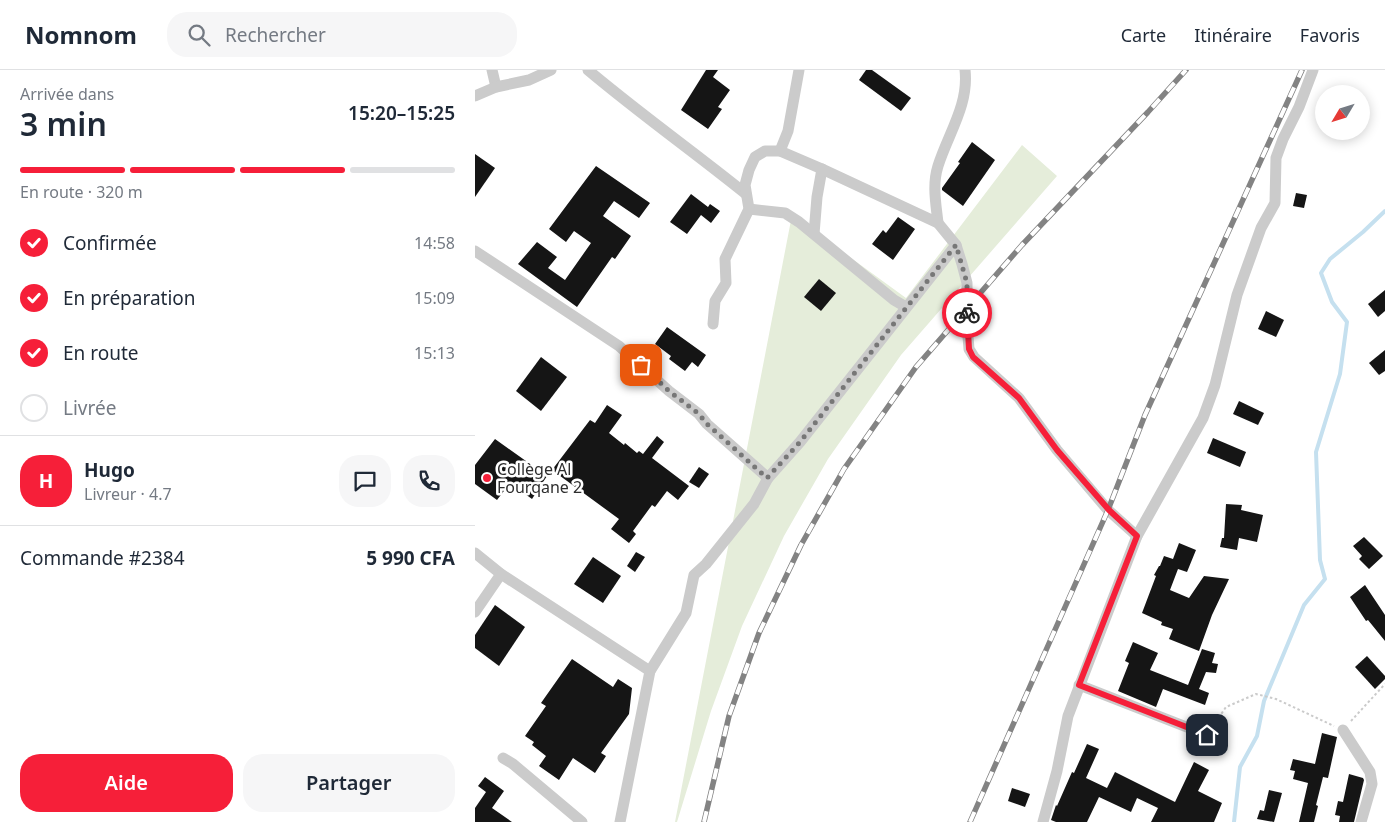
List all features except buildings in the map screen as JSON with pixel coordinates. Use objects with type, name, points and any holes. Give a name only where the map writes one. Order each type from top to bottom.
[{"type":"street","points":[[492,70],[496,87]]},
{"type":"street","points":[[475,96],[496,87],[529,80],[551,70]]},
{"type":"street","points":[[588,70],[628,104],[684,144],[746,194]]},
{"type":"street","points":[[780,151],[788,131],[799,70]]},
{"type":"street","points":[[938,223],[934,189],[937,167],[962,106],[965,70]]},
{"type":"street","points":[[1043,822],[1057,771],[1068,716],[1137,536],[1203,418],[1215,385],[1237,295],[1261,228],[1275,203],[1276,158],[1313,70]]},
{"type":"street","points":[[713,324],[715,301],[726,284],[725,259],[749,209],[745,185],[755,158],[765,151],[780,151],[938,223],[956,245],[967,283],[969,349],[973,357],[1019,398],[1057,450],[1109,510],[1137,536]]},
{"type":"street","points":[[814,234],[817,197],[822,169]]},
{"type":"street","points":[[749,209],[785,213],[814,234],[894,300],[906,306]]},
{"type":"street","points":[[620,822],[650,671],[686,612],[694,575],[706,564],[754,504],[767,478],[800,442],[956,245]]},
{"type":"street","points":[[475,251],[619,346],[669,391],[699,414],[707,424],[767,478]]},
{"type":"street","points":[[475,553],[501,574],[650,671]]},
{"type":"street","points":[[475,612],[501,574]]},
{"type":"street","points":[[1079,685],[1207,735]]},
{"type":"street","points":[[1343,730],[1370,772],[1372,784],[1361,822]]},
{"type":"street","points":[[503,758],[513,764],[582,822]]},
{"type":"path","points":[[1207,735],[1226,707],[1256,694],[1276,699],[1343,730],[1385,684]]},
{"type":"green space","points":[[1022,145],[1057,176],[901,355],[828,459],[784,536],[742,626],[711,711],[677,822],[675,822],[792,215],[906,298]]},
{"type":"waterway","points":[[1234,822],[1240,767],[1257,736],[1264,701],[1304,605],[1325,579],[1320,560],[1316,452],[1340,374],[1347,322],[1332,302],[1321,273],[1330,259],[1385,211]]},
{"type":"railway","points":[[704,822],[729,716],[759,633],[801,545],[844,469],[916,367],[1022,245],[1186,70]]},
{"type":"railway","points":[[970,822],[1108,510],[1145,415],[1302,70]]},
{"type":"way so far","points":[[641,365],[669,391],[699,414],[733,449],[767,478],[800,442],[847,380],[956,245],[967,283],[967,313]]},
{"type":"place","name":"Collège Al Fourqane 2","points":[[487,478]]},
{"type":"route","points":[[967,313],[969,349],[973,357],[1019,398],[1057,450],[1109,510],[1137,536],[1079,685],[1207,735]]}]
